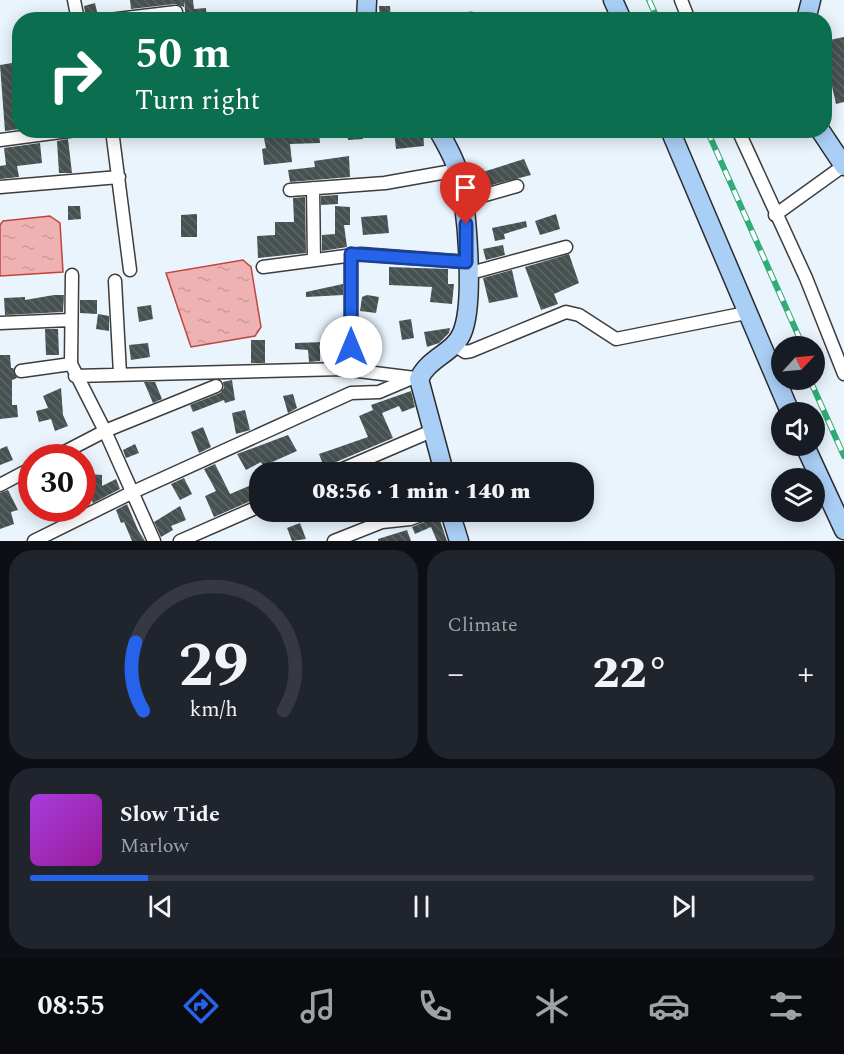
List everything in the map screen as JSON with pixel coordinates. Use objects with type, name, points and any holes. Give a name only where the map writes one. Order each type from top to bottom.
[{"type":"street","points":[[114,138],[130,270]]},
{"type":"street","points":[[34,541],[133,492],[351,393],[379,392],[416,378],[429,363],[454,345],[462,334],[466,321],[467,268],[464,201],[458,170],[442,138]]},
{"type":"street","points":[[673,138],[786,402]]},
{"type":"street","points":[[741,138],[806,278],[844,374]]},
{"type":"street","points":[[775,215],[844,166],[825,138]]},
{"type":"street","points":[[290,190],[385,183],[458,170]]},
{"type":"street","points":[[0,187],[119,177]]},
{"type":"street","points":[[464,201],[517,186]]},
{"type":"street","points":[[313,188],[314,260]]},
{"type":"street","points":[[263,267],[351,254],[467,268],[566,247]]},
{"type":"street","points":[[351,254],[351,370]]},
{"type":"street","points":[[72,275],[70,320],[73,370],[105,431],[154,541]]},
{"type":"street","points":[[115,281],[120,374]]},
{"type":"street","points":[[454,345],[465,352],[471,351],[566,312],[579,315],[616,339],[746,313]]},
{"type":"street","points":[[0,323],[70,320]]},
{"type":"street","points":[[21,371],[73,370],[120,374],[351,370],[416,378]]},
{"type":"street","points":[[416,378],[434,430],[442,462]]},
{"type":"street","points":[[80,444],[105,431],[216,386]]},
{"type":"street","points":[[359,462],[434,430]]},
{"type":"street","points":[[810,456],[844,530]]},
{"type":"street","points":[[0,485],[18,475]]},
{"type":"street","points":[[180,541],[249,511]]},
{"type":"street","points":[[334,541],[382,522]]},
{"type":"street","points":[[453,522],[459,541]]},
{"type":"water","points":[[50,216],[60,223],[63,272],[0,276],[0,225],[3,221]]},
{"type":"water","points":[[243,260],[251,267],[261,327],[255,336],[191,347],[166,273]]},
{"type":"building","points":[[130,0],[184,0],[184,7],[175,4],[131,9]]},
{"type":"building","points":[[184,0],[193,0],[194,9],[206,8],[206,12],[185,12]]},
{"type":"building","points":[[95,3],[97,12],[85,12],[84,6]]},
{"type":"building","points":[[379,6],[390,6],[390,12],[379,12]]},
{"type":"building","points":[[844,37],[844,102],[836,104],[832,86],[832,40]]},
{"type":"building","points":[[12,63],[12,130],[5,131],[0,65]]},
{"type":"building","points":[[264,138],[320,138],[320,143],[290,144],[292,162],[264,165],[262,149],[266,148]]},
{"type":"building","points":[[348,138],[363,139],[348,140]]},
{"type":"building","points":[[395,138],[424,138],[424,146],[396,149]]},
{"type":"building","points":[[68,139],[72,173],[59,173],[57,141]]},
{"type":"building","points":[[40,143],[42,163],[17,166],[19,177],[0,179],[0,166],[6,165],[4,148]]},
{"type":"building","points":[[349,156],[350,177],[290,182],[288,170],[315,167],[314,161]]},
{"type":"building","points":[[524,159],[531,175],[488,186],[483,172]]},
{"type":"building","points":[[338,195],[338,204],[321,205],[321,196]]},
{"type":"building","points":[[305,197],[306,253],[258,258],[257,236],[275,235],[275,222],[294,222],[293,198]]},
{"type":"building","points":[[68,206],[80,206],[81,219],[68,220]]},
{"type":"building","points":[[335,206],[350,207],[350,225],[344,225],[347,247],[322,251],[322,235],[335,234]]},
{"type":"building","points":[[197,214],[197,237],[181,237],[181,215]]},
{"type":"building","points":[[556,214],[560,229],[540,235],[535,221]]},
{"type":"building","points":[[387,215],[389,233],[363,235],[361,217]]},
{"type":"building","points":[[526,221],[527,227],[504,234],[505,239],[495,241],[492,228]]},
{"type":"building","points":[[503,245],[505,255],[486,260],[483,249]]},
{"type":"building","points":[[569,254],[579,283],[554,294],[558,304],[541,310],[525,267]]},
{"type":"building","points":[[389,267],[448,269],[448,284],[454,284],[452,304],[430,302],[432,287],[389,285]]},
{"type":"building","points":[[512,270],[518,297],[489,303],[483,278]]},
{"type":"building","points":[[343,284],[343,295],[306,297],[306,292]]},
{"type":"building","points":[[64,295],[63,312],[5,315],[4,298],[25,297],[25,300]]},
{"type":"building","points":[[367,295],[379,297],[376,313],[360,311],[362,297]]},
{"type":"building","points":[[80,300],[97,300],[97,314],[80,313]]},
{"type":"building","points":[[151,305],[153,319],[139,322],[137,307]]},
{"type":"building","points":[[98,314],[109,316],[109,331],[96,329]]},
{"type":"building","points":[[411,319],[414,338],[402,340],[399,321]]},
{"type":"building","points":[[450,328],[449,333],[439,343],[427,347],[424,332]]},
{"type":"building","points":[[45,329],[58,329],[59,355],[46,355]]},
{"type":"building","points":[[325,333],[343,335],[343,348],[334,347],[333,352],[320,351],[320,361],[309,362],[308,350],[295,349],[295,343],[324,342]]},
{"type":"building","points":[[251,340],[265,340],[265,363],[251,363]]},
{"type":"building","points":[[148,343],[150,357],[131,360],[129,345]]},
{"type":"building","points":[[0,355],[10,355],[11,368],[17,378],[12,380],[12,405],[17,405],[18,417],[0,419]]},
{"type":"building","points":[[232,380],[235,400],[225,403],[224,400],[193,412],[190,405],[220,393],[224,388],[223,382]]},
{"type":"building","points":[[144,382],[155,382],[162,399],[153,403]]},
{"type":"building","points":[[61,388],[63,415],[68,426],[55,431],[51,419],[39,422],[36,411],[48,408],[43,396]]},
{"type":"building","points":[[411,391],[415,407],[402,412],[399,406],[382,413],[393,438],[336,462],[322,462],[319,454],[368,437],[359,416],[373,410],[371,405]]},
{"type":"building","points":[[293,394],[297,408],[288,413],[283,396]]},
{"type":"building","points":[[245,410],[250,430],[236,434],[232,413]]},
{"type":"building","points":[[203,427],[211,447],[199,453],[191,432]]},
{"type":"building","points":[[288,435],[297,451],[272,462],[249,462],[249,468],[246,470],[237,454]]},
{"type":"building","points":[[135,444],[139,453],[126,458],[123,450]]},
{"type":"building","points":[[7,446],[13,460],[0,465],[0,449]]},
{"type":"building","points":[[215,464],[230,494],[249,486],[249,502],[214,517],[205,496],[216,491],[204,469]]},
{"type":"building","points":[[96,475],[102,475],[102,486],[116,479],[120,489],[96,501]]},
{"type":"building","points":[[184,478],[192,494],[180,500],[171,484]]},
{"type":"building","points":[[8,490],[18,510],[11,512],[14,524],[0,529],[0,493]]},
{"type":"building","points":[[127,504],[145,541],[132,541],[124,522],[121,523],[116,510]]},
{"type":"building","points":[[180,506],[186,520],[171,526],[173,530],[161,537],[154,522]]},
{"type":"building","points":[[424,522],[440,522],[447,541],[437,541],[431,527],[415,534],[412,527]]},
{"type":"building","points":[[300,523],[306,539],[292,541],[287,528]]},
{"type":"building","points":[[407,530],[411,541],[378,541],[378,539]]},
{"type":"railway","points":[[649,0],[654,12]]},
{"type":"railway","points":[[711,138],[799,336]]},
{"type":"railway","points":[[814,390],[844,456]]},
{"type":"route","points":[[351,347],[351,254],[466,262],[466,224]]}]
